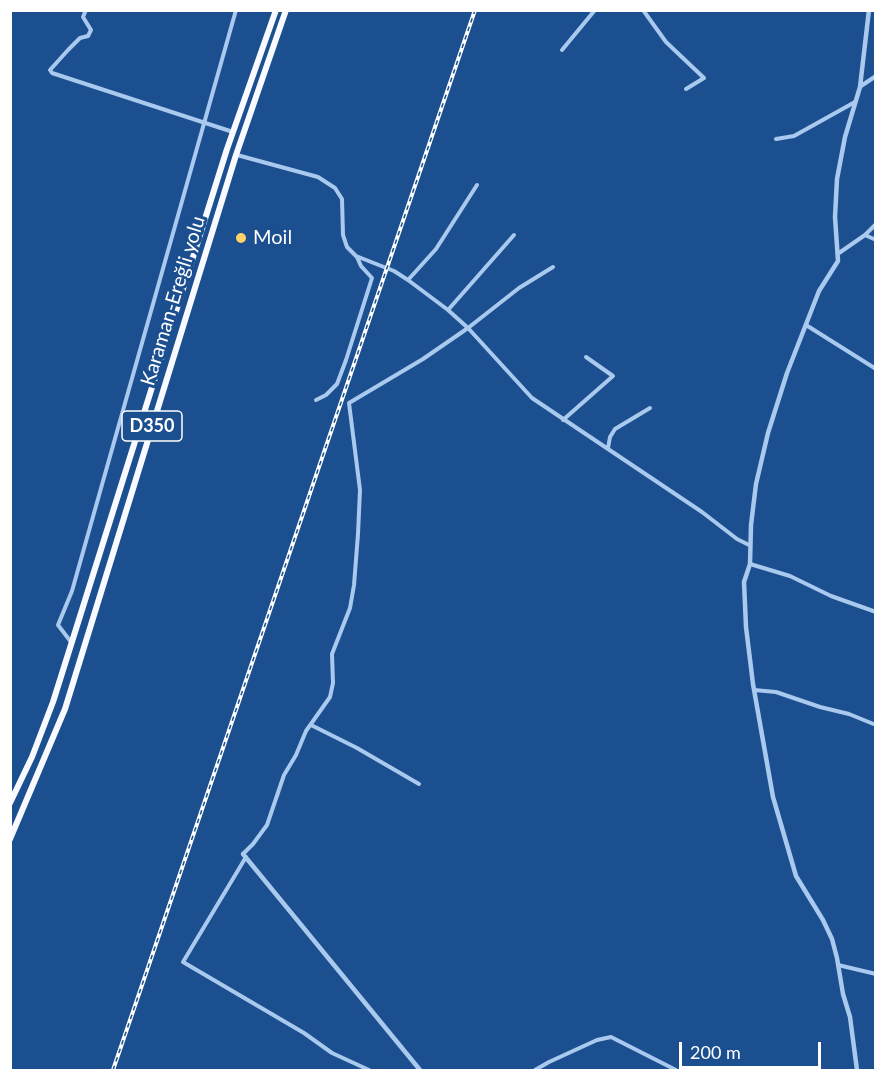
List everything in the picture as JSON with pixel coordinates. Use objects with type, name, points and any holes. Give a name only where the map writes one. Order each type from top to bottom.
[{"type":"highway","name":"Karaman-Ereğli yolu","points":[[10,803],[32,757],[53,702],[233,132],[276,10]]},
{"type":"highway","name":"Karaman-Ereğli yolu","points":[[10,839],[65,709],[236,154],[286,10]]},
{"type":"street","points":[[86,10],[83,17],[91,30],[88,36],[80,38],[68,50],[50,70],[52,73],[233,132]]},
{"type":"street","points":[[71,642],[58,625],[72,591],[139,349],[206,124],[236,10]]},
{"type":"street","points":[[562,50],[595,10]]},
{"type":"street","points":[[643,10],[666,42],[704,78],[686,89]]},
{"type":"street","points":[[857,1071],[850,1017],[832,939],[796,876],[773,797],[754,690],[746,627],[744,582],[750,564],[749,545],[756,484],[768,433],[787,373],[819,291],[838,261],[834,199],[845,137],[860,87],[869,10]]},
{"type":"street","points":[[860,87],[875,76]]},
{"type":"street","points":[[776,139],[794,136],[855,102]]},
{"type":"street","points":[[236,154],[318,177],[335,188],[342,199],[342,235],[347,248],[356,256],[394,271],[408,280],[468,328],[532,399],[749,545]]},
{"type":"street","points":[[408,280],[436,249],[477,185]]},
{"type":"street","points":[[839,253],[865,235],[876,224]]},
{"type":"street","points":[[448,310],[514,234]]},
{"type":"street","points":[[865,235],[876,240]]},
{"type":"street","points":[[316,399],[326,395],[337,384],[372,278],[361,266],[356,256]]},
{"type":"street","points":[[369,1071],[332,1053],[304,1033],[183,962],[244,855],[267,825],[284,775],[311,725],[330,698],[333,683],[332,654],[350,608],[354,585],[360,490],[350,403],[468,328],[519,288],[553,267]]},
{"type":"street","points":[[806,325],[876,369]]},
{"type":"street","points":[[563,420],[613,376],[586,357]]},
{"type":"street","points":[[608,448],[610,437],[615,429],[650,408]]},
{"type":"street","points":[[750,564],[790,576],[831,596],[876,612]]},
{"type":"street","points":[[754,690],[776,692],[849,714],[876,725]]},
{"type":"street","points":[[311,725],[357,748],[419,784]]},
{"type":"street","points":[[244,855],[420,1071]]},
{"type":"street","points":[[838,965],[876,974]]},
{"type":"street","points":[[535,1071],[549,1062],[611,1036],[676,1071]]},
{"type":"railway","points":[[113,1070],[475,10]]},
{"type":"place","name":"Moil","points":[[241,238]]}]
